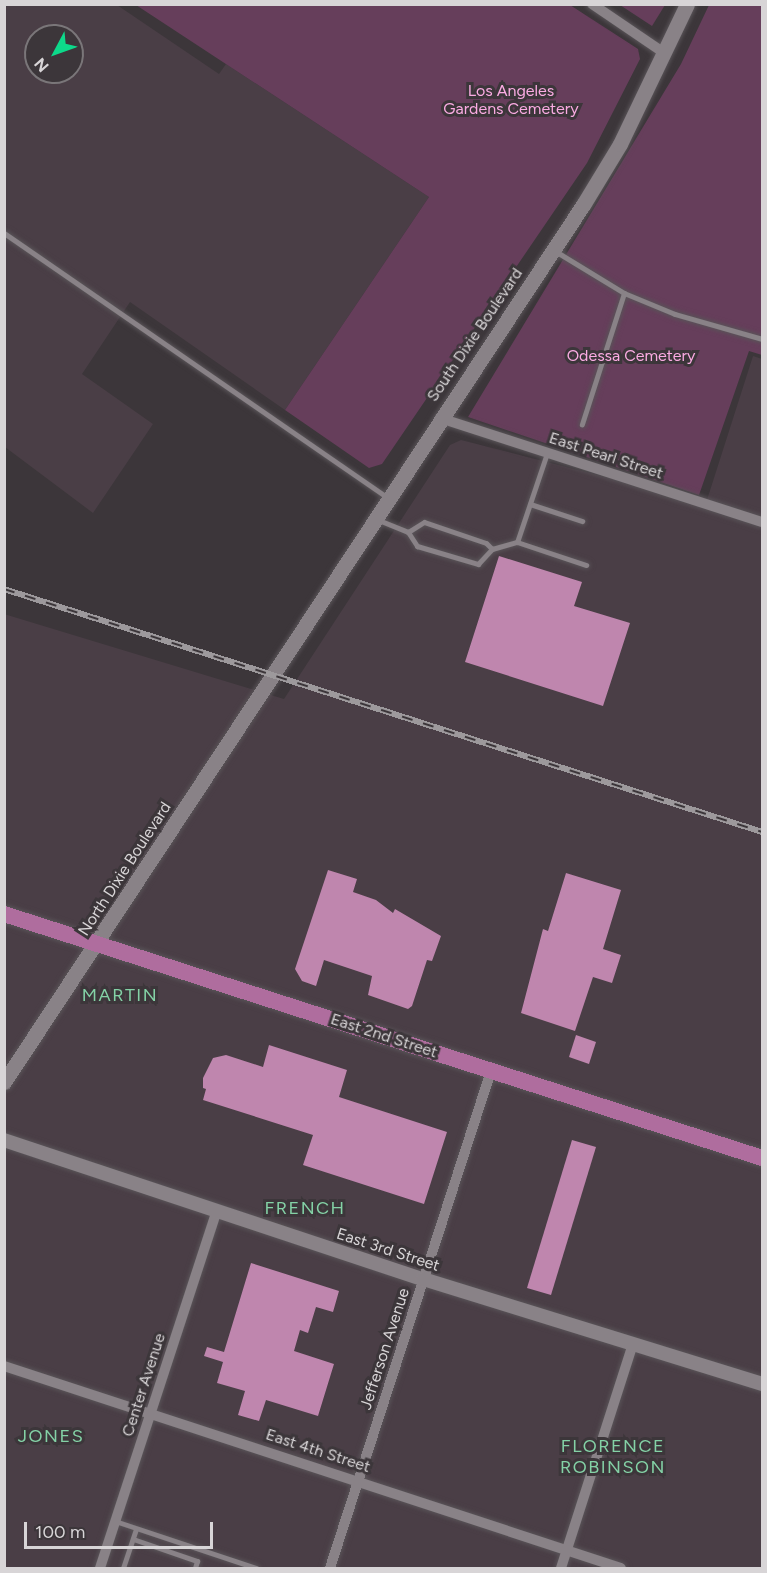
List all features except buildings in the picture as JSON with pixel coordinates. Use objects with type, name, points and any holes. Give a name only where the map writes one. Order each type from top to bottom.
[{"type":"main road","name":"South Dixie Boulevard","points":[[274,675],[440,418],[605,170],[687,4]]},
{"type":"main road","name":"North Dixie Boulevard","points":[[4,1082],[98,944],[274,675]]},
{"type":"main road","name":"East 2nd Street","points":[[4,914],[762,1158]]},
{"type":"street","points":[[592,4],[664,53]]},
{"type":"street","name":"East Pearl Street","points":[[440,418],[762,522]]},
{"type":"street","name":"Jefferson Avenue","points":[[330,1569],[491,1071]]},
{"type":"street","name":"East 3rd Street","points":[[4,1140],[423,1279],[762,1384]]},
{"type":"street","name":"Center Avenue","points":[[100,1569],[217,1211]]},
{"type":"street","points":[[561,1569],[633,1344]]},
{"type":"street","name":"East 4th Street","points":[[4,1366],[358,1480],[615,1568]]},
{"type":"lane","points":[[4,233],[389,497]]},
{"type":"lane","points":[[553,250],[624,293],[675,314],[762,339]]},
{"type":"lane","points":[[582,424],[624,293]]},
{"type":"lane","points":[[517,542],[547,453]]},
{"type":"lane","points":[[530,504],[582,521]]},
{"type":"lane","points":[[375,519],[408,532],[417,546],[478,564],[492,549],[517,542],[585,565]]},
{"type":"lane","points":[[408,532],[424,522],[486,543],[492,549]]},
{"type":"lane","points":[[115,1521],[256,1569]]},
{"type":"lane","points":[[123,1569],[136,1529]]},
{"type":"lane","points":[[133,1539],[197,1561]]},
{"type":"lane","points":[[195,1569],[201,1550]]},
{"type":"shaded area","points":[[4,5],[117,5],[219,74],[226,64],[429,197],[285,410],[130,302],[82,374],[153,424],[93,513],[5,447]]},
{"type":"shaded area","points":[[753,356],[762,359],[762,1568],[5,1568],[4,614],[284,699],[450,445],[461,440],[706,503]]},
{"type":"green space","name":"Los Angeles Gardens Cemetery","points":[[136,5],[570,5],[638,49],[640,59],[587,163],[382,464],[369,468],[285,410],[429,197]]},
{"type":"green space","points":[[620,5],[665,5],[652,26]]},
{"type":"green space","name":"Odessa Cemetery","points":[[709,5],[762,5],[762,355],[749,351],[699,495],[468,417],[681,64]]},
{"type":"railway","points":[[4,589],[762,832]]},
{"type":"district","name":"MARTIN","points":[[120,995]]},
{"type":"district","name":"FRENCH","points":[[305,1208]]},
{"type":"district","name":"JONES","points":[[51,1436]]},
{"type":"district","name":"FLORENCE ROBINSON","points":[[613,1457]]}]
